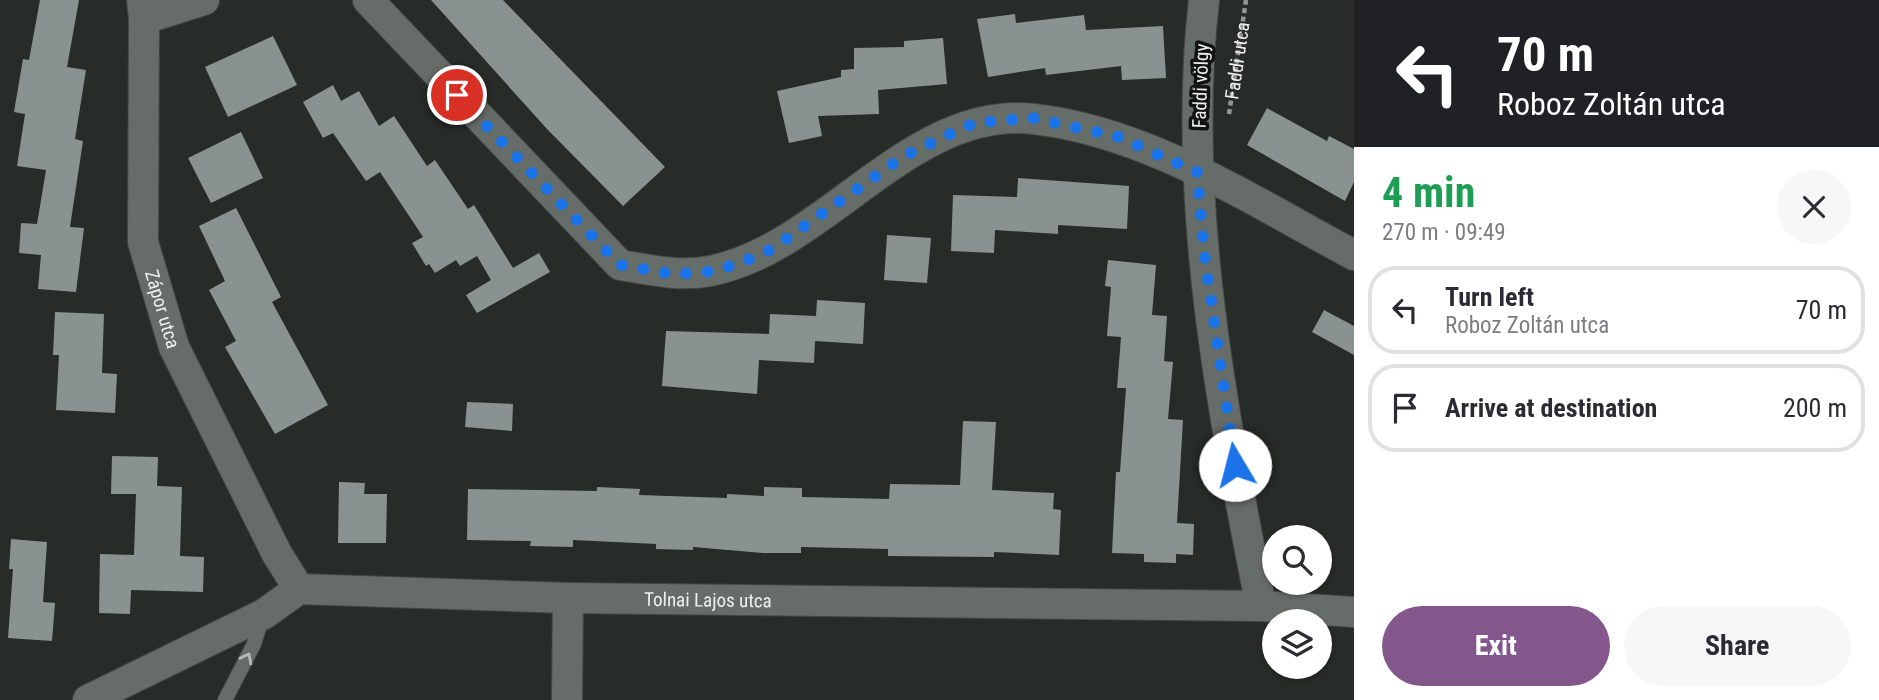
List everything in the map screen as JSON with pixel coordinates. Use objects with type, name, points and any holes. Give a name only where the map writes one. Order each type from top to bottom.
[{"type":"street","points":[[143,9],[204,0]]},
{"type":"street","points":[[368,0],[620,265],[671,274],[707,272],[738,264],[772,249],[904,156],[974,123],[1032,118],[1116,136],[1197,172],[1354,255]]},
{"type":"street","name":"Faddi völgy","points":[[1197,172],[1204,0]]},
{"type":"street","name":"Zápor utca","points":[[143,9],[143,242],[174,347],[277,554],[299,589]]},
{"type":"street","points":[[1197,172],[1204,252],[1239,492],[1261,606]]},
{"type":"street","points":[[88,700],[118,693],[264,614],[299,589]]},
{"type":"street","name":"Tolnai Lajos utca","points":[[299,589],[568,598],[1261,606],[1354,612]]},
{"type":"street","points":[[567,700],[568,598]]},
{"type":"lane","points":[[225,700],[254,644],[264,614]]},
{"type":"path","name":"Faddi utca","points":[[1197,143],[1221,134],[1232,106],[1245,0]]},
{"type":"building","points":[[40,0],[79,0],[67,67],[86,70],[75,139],[83,141],[70,227],[84,228],[76,292],[38,289],[41,255],[19,253],[21,223],[37,224],[46,170],[17,166],[25,114],[14,112],[23,59],[29,60]]},
{"type":"building","points":[[431,0],[503,0],[665,167],[623,206],[547,129]]},
{"type":"building","points":[[1015,14],[1016,23],[1084,15],[1086,30],[1163,26],[1166,78],[1122,80],[1121,66],[1046,75],[1045,68],[988,77],[977,19]]},
{"type":"building","points":[[273,36],[297,85],[228,117],[205,67]]},
{"type":"building","points":[[943,38],[947,84],[878,90],[879,114],[818,116],[822,136],[789,143],[777,91],[841,77],[841,70],[854,69],[854,48],[904,47],[904,41]]},
{"type":"building","points":[[333,85],[341,101],[359,91],[379,126],[394,116],[427,166],[435,160],[468,209],[474,205],[513,268],[539,253],[550,272],[477,313],[466,295],[491,280],[477,256],[460,266],[456,260],[435,273],[429,264],[426,266],[412,243],[423,237],[380,172],[366,181],[333,133],[323,138],[303,102]]},
{"type":"building","points":[[1267,108],[1327,141],[1329,136],[1354,149],[1354,182],[1345,201],[1247,145]]},
{"type":"building","points":[[241,132],[263,178],[211,203],[188,158]]},
{"type":"building","points":[[1018,178],[1129,186],[1127,229],[1058,225],[1058,234],[995,230],[994,253],[951,251],[953,195],[1017,197]]},
{"type":"building","points":[[236,208],[281,297],[272,302],[328,405],[275,434],[225,347],[236,341],[209,290],[225,281],[199,226]]},
{"type":"building","points":[[887,235],[931,238],[927,283],[884,280]]},
{"type":"building","points":[[1108,260],[1156,265],[1152,315],[1167,316],[1164,361],[1173,362],[1168,419],[1183,420],[1177,523],[1194,524],[1193,555],[1176,554],[1176,563],[1144,562],[1144,554],[1112,553],[1116,472],[1120,472],[1126,388],[1117,388],[1121,337],[1107,336],[1111,287],[1105,286]]},
{"type":"building","points":[[817,300],[865,303],[863,344],[815,341],[814,363],[759,360],[757,394],[662,386],[666,331],[769,334],[770,314],[816,316]]},
{"type":"building","points":[[1324,310],[1354,326],[1354,355],[1312,332]]},
{"type":"building","points":[[55,312],[104,314],[102,373],[117,374],[115,413],[56,410],[59,355],[53,355]]},
{"type":"building","points":[[467,402],[513,404],[512,431],[465,427]]},
{"type":"building","points":[[963,421],[996,422],[992,490],[1054,493],[1053,509],[1061,510],[1059,555],[994,552],[994,557],[888,556],[888,549],[801,547],[801,553],[763,553],[693,547],[693,550],[656,549],[656,544],[573,540],[573,547],[530,546],[531,541],[467,540],[468,489],[597,491],[597,487],[640,489],[639,495],[727,498],[727,494],[764,496],[764,487],[802,488],[802,497],[889,499],[890,484],[960,485]]},
{"type":"building","points":[[112,456],[158,457],[157,486],[182,487],[180,556],[204,557],[203,592],[131,590],[130,614],[99,613],[100,554],[134,555],[136,494],[111,494]]},
{"type":"building","points":[[339,482],[365,483],[364,494],[387,494],[386,543],[338,543]]},
{"type":"building","points":[[11,539],[47,542],[43,602],[55,603],[52,641],[8,638],[13,569],[9,569]]},
{"type":"route","points":[[457,95],[620,265],[671,274],[707,272],[738,264],[772,249],[904,156],[974,123],[1032,118],[1116,136],[1197,172],[1204,252],[1235,465]]}]
